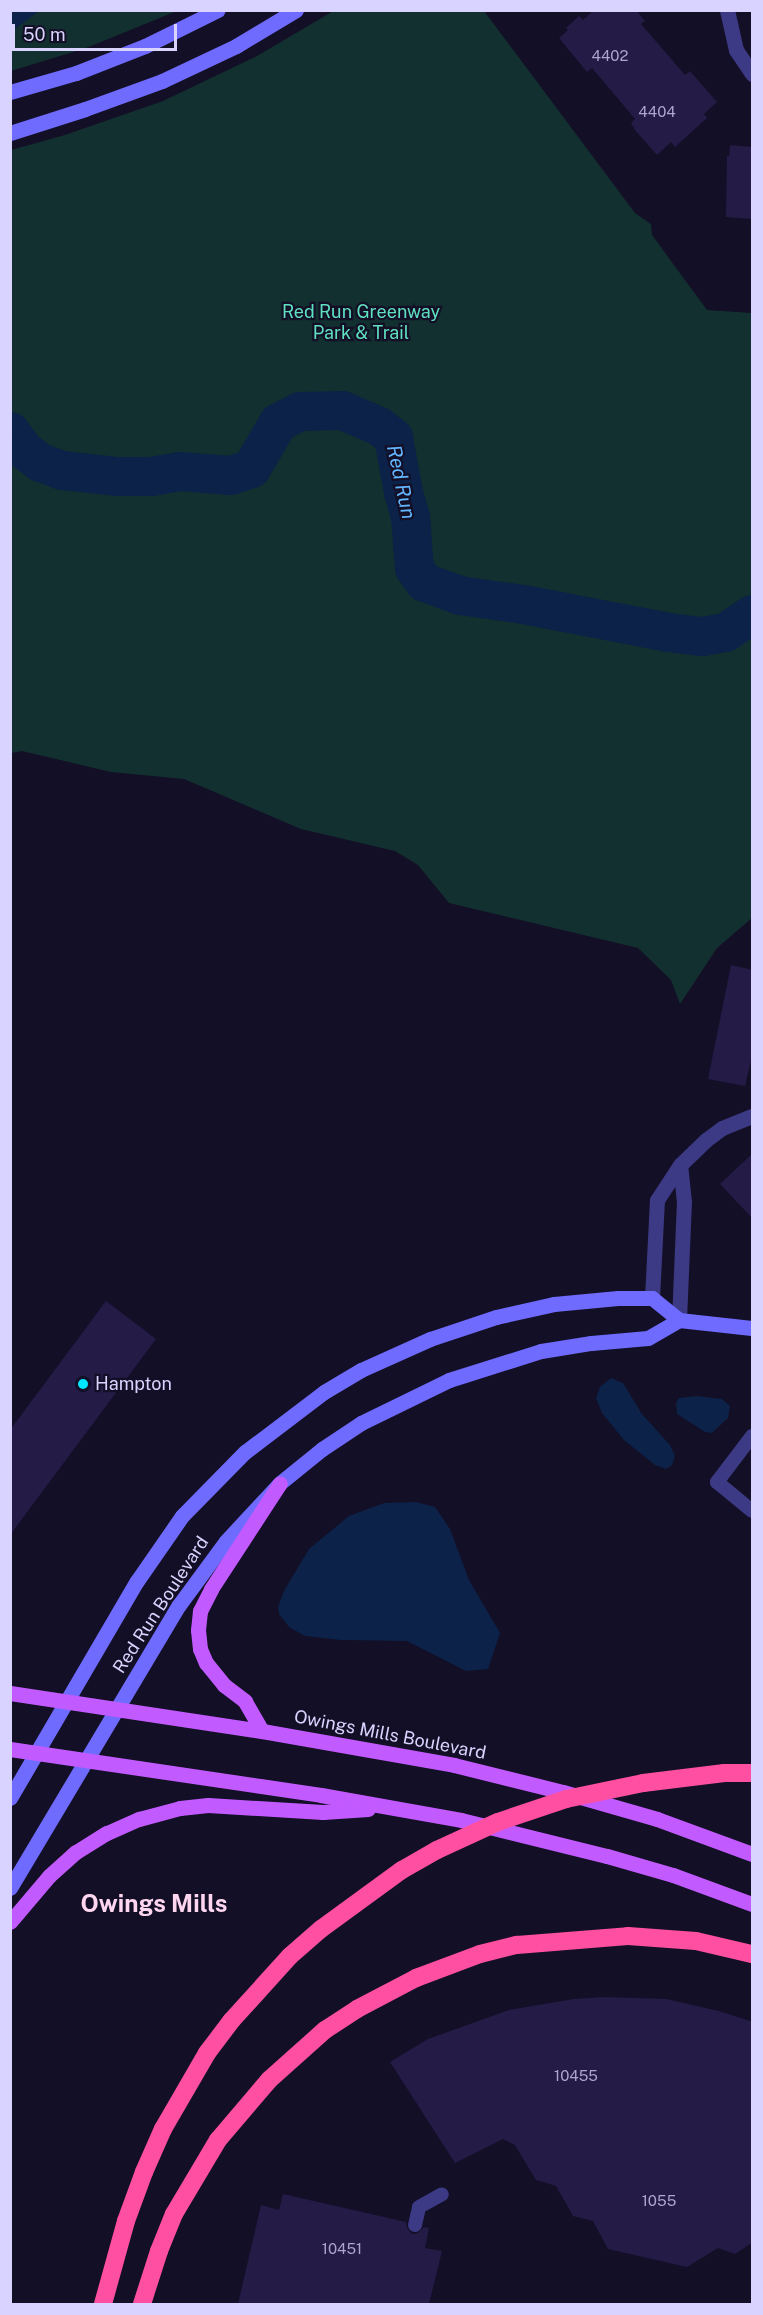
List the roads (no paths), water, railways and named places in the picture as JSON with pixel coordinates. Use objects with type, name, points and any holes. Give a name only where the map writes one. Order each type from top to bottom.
[{"type":"highway","points":[[103,2304],[123,2230],[144,2172],[174,2110],[207,2053],[231,2020],[290,1956],[321,1929],[402,1870],[437,1850],[498,1822],[566,1799],[643,1783],[723,1773],[753,1773]]},
{"type":"highway","points":[[142,2304],[159,2250],[174,2214],[218,2140],[269,2080],[325,2030],[357,2009],[426,1974],[480,1954],[517,1945],[628,1936],[696,1941],[753,1954]]},
{"type":"main road","points":[[10,93],[76,73],[146,46],[218,10]]},
{"type":"main road","points":[[10,133],[86,110],[162,81],[236,46],[296,10]]},
{"type":"main road","points":[[652,1298],[679,1320],[753,1328]]},
{"type":"main road","name":"Red Run Boulevard","points":[[10,1798],[137,1581],[182,1516],[225,1470],[292,1414],[324,1392],[387,1358],[470,1325],[554,1304],[652,1298]]},
{"type":"main road","name":"Red Run Boulevard","points":[[10,1888],[202,1571],[254,1508],[280,1483],[322,1449],[361,1423],[449,1380],[541,1351],[591,1343],[648,1338],[679,1320]]},
{"type":"main road","points":[[262,1731],[245,1701],[224,1685],[206,1663],[200,1649],[198,1630],[200,1611],[211,1589],[280,1483]]},
{"type":"main road","name":"Owings Mills Boulevard","points":[[10,1693],[262,1731],[412,1757],[498,1775],[657,1819],[753,1854]]},
{"type":"main road","points":[[10,1749],[394,1807],[519,1833],[673,1875],[753,1904]]},
{"type":"main road","points":[[10,1922],[49,1876],[76,1852],[107,1833],[139,1819],[180,1808],[208,1804],[323,1812],[394,1807]]},
{"type":"street","points":[[727,10],[736,50],[753,74]]},
{"type":"street","points":[[652,1298],[657,1200],[680,1165],[722,1128],[753,1116]]},
{"type":"street","points":[[679,1320],[684,1202],[680,1165]]},
{"type":"lane","points":[[753,1436],[717,1482],[753,1511]]},
{"type":"lane","points":[[415,2224],[419,2207],[442,2194]]},
{"type":"water","points":[[11,10],[39,10],[39,11],[11,32]]},
{"type":"water","points":[[611,1378],[623,1383],[642,1414],[670,1445],[675,1456],[672,1465],[666,1469],[655,1465],[624,1440],[602,1413],[596,1398],[600,1387]]},
{"type":"water","points":[[697,1396],[722,1399],[730,1406],[728,1418],[712,1433],[705,1432],[677,1414],[676,1403],[679,1398]]},
{"type":"water","points":[[416,1502],[435,1507],[450,1529],[469,1580],[500,1633],[488,1669],[466,1671],[407,1641],[341,1640],[305,1636],[289,1627],[279,1614],[278,1606],[285,1589],[309,1549],[349,1516],[384,1503]]},
{"type":"waterway","name":"Red Run","points":[[10,431],[24,450],[40,462],[62,470],[116,476],[151,476],[180,471],[230,475],[251,468],[278,422],[300,411],[342,410],[379,426],[393,437],[410,516],[414,568],[424,582],[459,595],[702,636],[725,632],[752,614]]},
{"type":"place","name":"Hampton","points":[[83,1384]]},
{"type":"district","name":"Owings Mills","points":[[154,1904]]},
{"type":"park label","name":"Red Run Greenway Park & Trail","points":[[361,323]]}]
